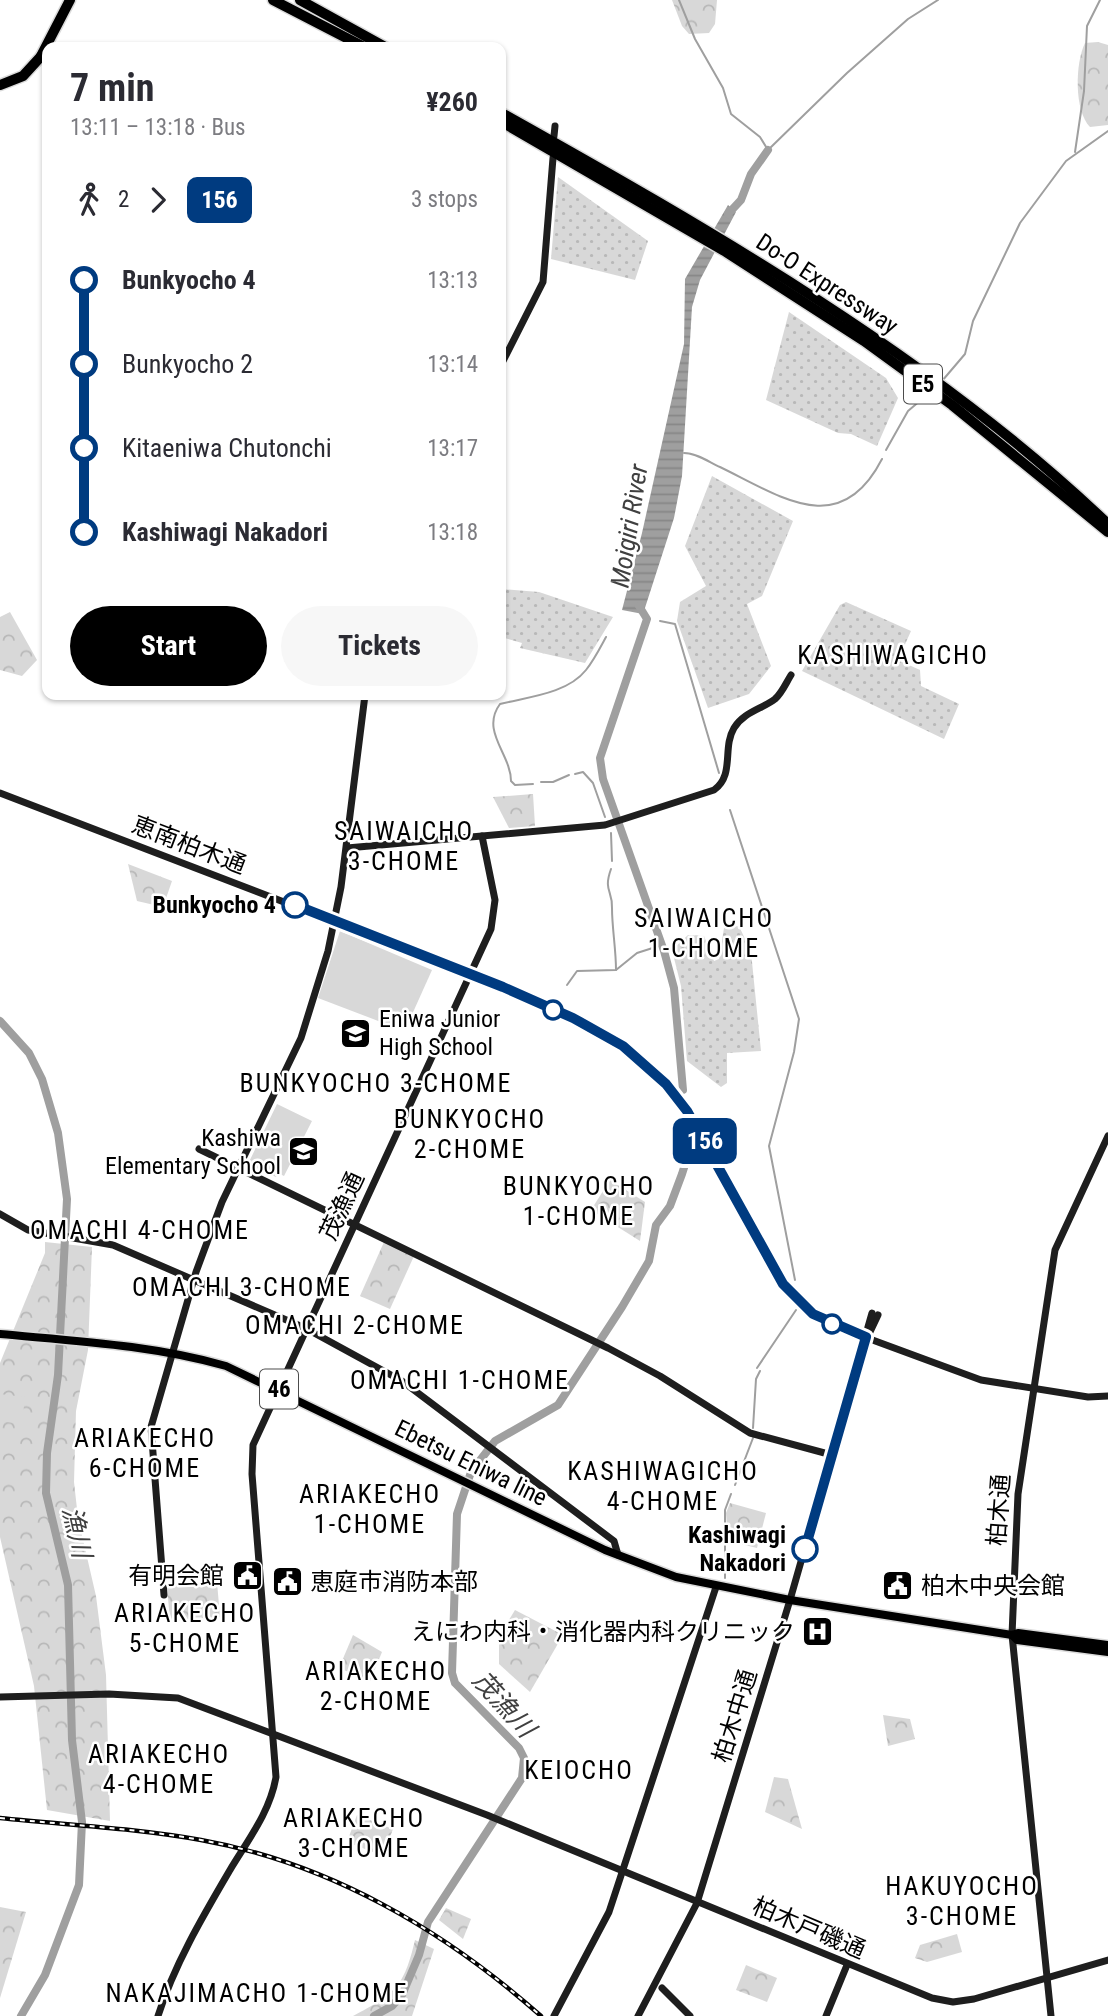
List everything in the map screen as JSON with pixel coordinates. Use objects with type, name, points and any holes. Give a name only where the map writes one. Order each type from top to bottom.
[{"type":"highway","points":[[50,42],[73,0]]},
{"type":"highway","points":[[273,0],[355,42]]},
{"type":"highway","points":[[284,0],[356,42]]},
{"type":"highway","points":[[300,0],[376,42]]},
{"type":"highway","points":[[0,85],[23,76],[42,54]]},
{"type":"highway","name":"Do-O Expressway","points":[[506,116],[701,233]]},
{"type":"highway","name":"Do-O Expressway","points":[[506,124],[729,249],[871,336],[1056,477],[1108,524]]},
{"type":"highway","name":"Do-O Expressway","points":[[729,249],[908,372],[1108,532]]},
{"type":"main road","name":"Ebetsu Eniwa line","points":[[0,1334],[173,1354],[226,1366],[618,1555],[676,1577],[790,1600],[1012,1635],[1108,1645]]},
{"type":"main road","name":"Ebetsu Eniwa line","points":[[1012,1635],[1017,1640],[1108,1652]]},
{"type":"street","points":[[554,136],[555,126]]},
{"type":"street","points":[[506,355],[543,282],[553,158]]},
{"type":"street","points":[[347,848],[613,822],[719,786],[726,776],[729,739],[733,729],[750,713],[774,699],[791,675]]},
{"type":"street","points":[[164,1595],[151,1427],[194,1280],[222,1202],[301,1038],[336,922],[364,700]]},
{"type":"street","name":"恵南柏木通","points":[[0,793],[471,974],[598,1030],[653,1073],[687,1111],[783,1284],[813,1314],[981,1380],[1032,1389],[1108,1396]]},
{"type":"street","name":"茂漁通","points":[[158,2016],[172,1978],[273,1792],[276,1771],[251,1453],[305,1328],[491,929],[495,907],[482,836]]},
{"type":"street","name":"柏木通","points":[[1051,2016],[1012,1635],[1018,1494],[1055,1250],[1108,1136]]},
{"type":"street","points":[[199,1149],[603,1346],[660,1376],[750,1433],[832,1455]]},
{"type":"street","points":[[0,1214],[28,1230],[113,1245],[305,1328],[402,1381],[614,1541],[618,1555]]},
{"type":"street","name":"柏木中通","points":[[638,2016],[697,1903],[875,1314]]},
{"type":"street","points":[[554,2016],[609,1912],[716,1587]]},
{"type":"street","name":"柏木戸磯通","points":[[0,1697],[88,1695],[178,1698],[504,1822],[847,1965],[921,1994],[953,2002],[984,1997],[1108,1960]]},
{"type":"street","points":[[826,2016],[847,1965]]},
{"type":"street","points":[[662,1988],[690,2016]]},
{"type":"green space","points":[[672,0],[717,0],[715,24],[709,33],[689,34],[682,26]]},
{"type":"green space","points":[[1098,42],[1108,45],[1108,125],[1090,127],[1081,110],[1079,99],[1079,62],[1085,43]]},
{"type":"green space","points":[[558,177],[648,241],[635,280],[551,259]]},
{"type":"green space","points":[[789,312],[886,378],[898,398],[877,446],[851,434],[838,433],[766,400]]},
{"type":"green space","points":[[712,476],[793,521],[762,596],[747,604],[771,666],[749,694],[708,708],[677,621],[680,602],[706,586],[685,546]]},
{"type":"green space","points":[[506,589],[539,592],[613,617],[585,663],[520,648],[522,643],[506,638]]},
{"type":"green space","points":[[846,602],[911,631],[898,660],[920,670],[921,686],[959,704],[944,739],[802,671],[840,605]]},
{"type":"green space","points":[[10,612],[37,660],[22,676],[0,670],[0,617]]},
{"type":"green space","points":[[533,794],[535,826],[509,828],[493,797]]},
{"type":"green space","points":[[128,864],[172,881],[163,907],[137,901]]},
{"type":"green space","points":[[739,926],[751,952],[761,1051],[727,1053],[727,1083],[721,1087],[687,1061],[681,986],[672,950],[688,935],[704,936],[714,961],[719,959],[724,928]]},
{"type":"green space","points":[[340,931],[432,970],[410,1019],[394,1027],[318,998]]},
{"type":"green space","points":[[277,1104],[312,1121],[284,1176],[278,1173],[276,1177],[248,1164]]},
{"type":"green space","points":[[610,1180],[645,1202],[640,1241],[591,1210]]},
{"type":"green space","points":[[45,1242],[92,1247],[88,1350],[76,1411],[74,1482],[78,1518],[96,1596],[106,1675],[110,1821],[47,1810],[34,1686],[0,1537],[0,1363],[45,1253]]},
{"type":"green space","points":[[384,1242],[414,1256],[390,1309],[360,1296]]},
{"type":"green space","points":[[0,1394],[25,1397],[22,1424],[0,1421]]},
{"type":"green space","points":[[730,1503],[766,1513],[757,1548],[728,1541],[726,1513]]},
{"type":"green space","points":[[217,1582],[220,1617],[170,1621],[167,1586]]},
{"type":"green space","points":[[515,1610],[563,1635],[530,1692],[499,1664],[499,1636]]},
{"type":"green space","points":[[353,1635],[382,1652],[370,1681],[339,1668]]},
{"type":"green space","points":[[883,1715],[910,1719],[915,1739],[888,1746]]},
{"type":"green space","points":[[774,1777],[788,1779],[802,1829],[765,1812]]},
{"type":"green space","points":[[357,1815],[393,1829],[383,1856],[347,1842]]},
{"type":"green space","points":[[0,1907],[26,1912],[0,1998]]},
{"type":"green space","points":[[446,1908],[471,1919],[463,1939],[439,1920]]},
{"type":"green space","points":[[957,1934],[962,1952],[927,1962],[915,1958],[920,1945]]},
{"type":"green space","points":[[415,1940],[434,1949],[412,2016],[353,2016],[388,1995],[396,1987],[407,1969]]},
{"type":"green space","points":[[746,1965],[777,1978],[767,2002],[736,1990]]},
{"type":"shaded area","points":[[728,205],[736,212],[700,280],[692,307],[682,476],[674,518],[643,614],[622,610],[684,344],[685,279]]},
{"type":"waterway","points":[[679,0],[695,39],[723,88],[731,114],[760,137],[768,150],[847,73],[908,19],[938,0]]},
{"type":"waterway","points":[[1075,152],[1084,91],[1087,26],[1100,0]]},
{"type":"waterway","points":[[942,381],[965,354],[973,321],[1020,223],[1066,161],[1108,131]]},
{"type":"waterway","name":"Moigiri River","points":[[728,214],[741,200],[751,174],[768,150]]},
{"type":"waterway","points":[[886,450],[908,411],[928,394]]},
{"type":"waterway","points":[[684,453],[702,458],[765,490],[808,505],[828,505],[847,499],[865,484],[882,459]]},
{"type":"waterway","name":"Moigiri River","points":[[639,606],[647,619],[600,758],[603,779],[664,951],[674,988],[683,1090]]},
{"type":"waterway","points":[[660,621],[675,624],[719,773]]},
{"type":"waterway","points":[[533,784],[515,785],[511,781],[510,771],[495,733],[495,714],[500,704],[546,693],[578,678],[592,662],[606,637]]},
{"type":"waterway","points":[[575,774],[583,772],[593,783],[605,817]]},
{"type":"waterway","points":[[541,782],[553,782],[569,775]]},
{"type":"waterway","points":[[730,810],[799,1019],[794,1052],[769,1146],[795,1280]]},
{"type":"waterway","points":[[611,833],[612,861]]},
{"type":"waterway","points":[[611,869],[608,887],[612,902],[616,970]]},
{"type":"waterway","points":[[567,985],[577,971],[616,970],[637,953],[662,945]]},
{"type":"waterway","name":"漁川","points":[[0,1021],[29,1053],[42,1079],[58,1133],[67,1199],[58,1375],[47,1453],[46,1493],[68,1585],[72,1740],[82,1822],[79,1885],[45,1975],[21,2016]]},
{"type":"waterway","name":"茂漁川","points":[[374,2016],[392,2006],[402,1995],[419,1955],[428,1922],[522,1778],[524,1758],[519,1748],[455,1683],[452,1673],[457,1514],[471,1472],[495,1441],[558,1405],[622,1307],[649,1261],[656,1225],[670,1206],[688,1155],[680,1120]]},
{"type":"waterway","points":[[757,1368],[796,1310]]},
{"type":"waterway","points":[[753,1428],[756,1379],[760,1371]]},
{"type":"waterway","points":[[735,1485],[753,1438]]},
{"type":"waterway","points":[[725,1578],[725,1510],[731,1494]]},
{"type":"railway","points":[[0,1818],[176,1836],[248,1851],[294,1865],[383,1904],[425,1929],[465,1955],[541,2016]]},
{"type":"bus line","name":"156","points":[[295,905],[503,987],[598,1030],[623,1046],[666,1084],[687,1111],[783,1284],[796,1300],[813,1314],[866,1337],[805,1549]]},
{"type":"place","name":"Bunkyocho 4","points":[[295,905]]},
{"type":"place","name":"Eniwa Junior High School","points":[[356,1033]]},
{"type":"place","name":"Kashiwa Elementary School","points":[[304,1152]]},
{"type":"place","name":"Kashiwagi Nakadori","points":[[805,1549]]},
{"type":"place","name":"有明会館","points":[[247,1576]]},
{"type":"place","name":"恵庭市消防本部","points":[[287,1582]]},
{"type":"place","name":"柏木中央会館","points":[[898,1586]]},
{"type":"place","name":"えにわ内科・消化器内科クリニック","points":[[818,1632]]},
{"type":"district","name":"KASHIWAGICHO","points":[[893,655]]},
{"type":"district","name":"SAIWAICHO 3-CHOME","points":[[404,846]]},
{"type":"district","name":"SAIWAICHO 1-CHOME","points":[[704,933]]},
{"type":"district","name":"BUNKYOCHO 3-CHOME","points":[[376,1083]]},
{"type":"district","name":"BUNKYOCHO 2-CHOME","points":[[470,1134]]},
{"type":"district","name":"BUNKYOCHO 1-CHOME","points":[[579,1201]]},
{"type":"district","name":"OMACHI 4-CHOME","points":[[140,1230]]},
{"type":"district","name":"OMACHI 3-CHOME","points":[[242,1287]]},
{"type":"district","name":"OMACHI 2-CHOME","points":[[355,1325]]},
{"type":"district","name":"OMACHI 1-CHOME","points":[[460,1380]]},
{"type":"district","name":"ARIAKECHO 6-CHOME","points":[[145,1453]]},
{"type":"district","name":"KASHIWAGICHO 4-CHOME","points":[[663,1486]]},
{"type":"district","name":"ARIAKECHO 1-CHOME","points":[[370,1509]]},
{"type":"district","name":"ARIAKECHO 5-CHOME","points":[[185,1628]]},
{"type":"district","name":"ARIAKECHO 2-CHOME","points":[[376,1686]]},
{"type":"district","name":"ARIAKECHO 4-CHOME","points":[[159,1769]]},
{"type":"district","name":"KEIOCHO","points":[[579,1770]]},
{"type":"district","name":"ARIAKECHO 3-CHOME","points":[[354,1833]]},
{"type":"district","name":"HAKUYOCHO 3-CHOME","points":[[962,1901]]},
{"type":"district","name":"NAKAJIMACHO 1-CHOME","points":[[257,1993]]}]
